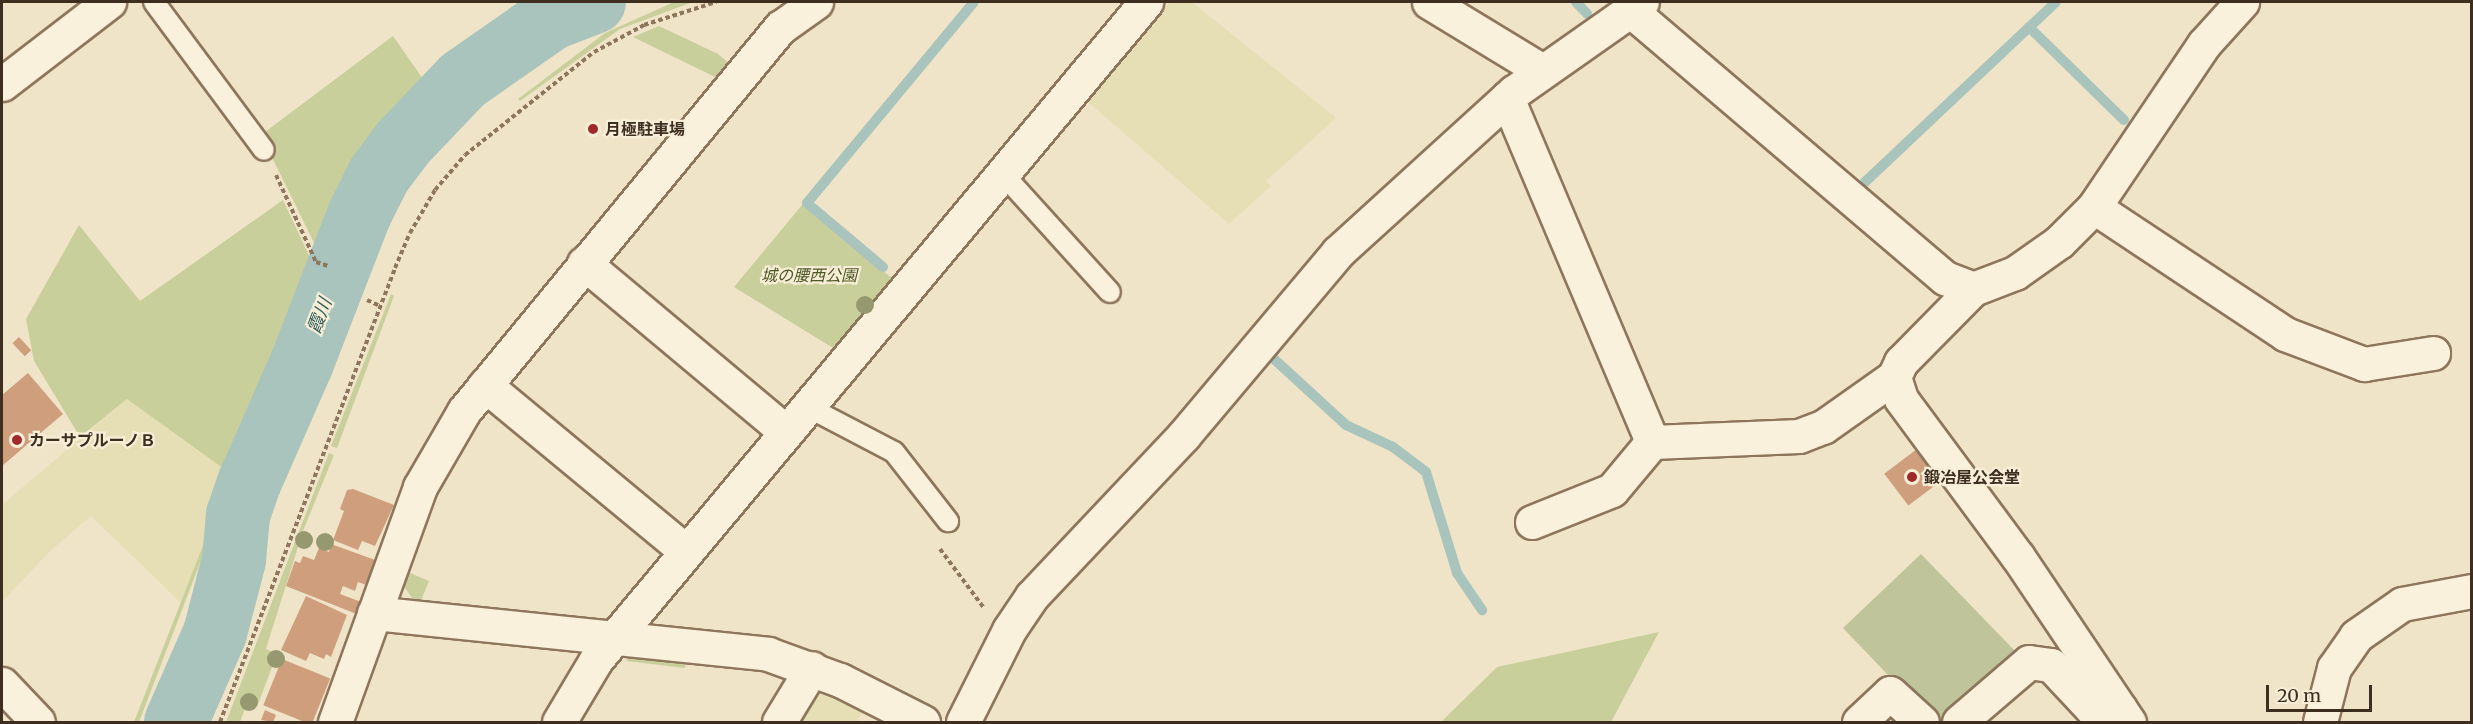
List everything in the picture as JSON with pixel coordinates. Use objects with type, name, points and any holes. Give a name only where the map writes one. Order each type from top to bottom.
[{"type":"street","points":[[2,84],[110,2]]},
{"type":"street","points":[[335,723],[420,487],[464,411],[781,27],[816,2]]},
{"type":"street","points":[[559,723],[596,660],[1001,172],[1146,2]]},
{"type":"street","points":[[1429,2],[1541,70]]},
{"type":"street","points":[[1532,522],[1612,490],[1652,442],[1799,436],[1823,427],[1894,377],[1901,362],[1973,289],[2015,273],[2059,242],[2094,207],[2204,44],[2242,2]]},
{"type":"street","points":[[963,723],[1009,630],[1032,596],[1184,435],[1338,252],[1507,98],[1541,70],[1636,6],[1945,278],[1973,289]]},
{"type":"street","points":[[1507,98],[1652,442]]},
{"type":"street","points":[[2094,207],[2285,334],[2364,364],[2433,353]]},
{"type":"street","points":[[584,263],[785,431]]},
{"type":"street","points":[[1894,377],[1901,399],[2018,557],[2125,716]]},
{"type":"street","points":[[485,385],[686,551]]},
{"type":"street","points":[[2320,723],[2334,668],[2356,636],[2402,604],[2472,591]]},
{"type":"street","points":[[374,613],[616,636],[768,654],[812,668],[923,723]]},
{"type":"street","points":[[1959,723],[2029,662],[2051,664],[2093,710],[2125,716]]},
{"type":"street","points":[[778,723],[812,668]]},
{"type":"street","points":[[2,684],[38,723]]},
{"type":"street","points":[[1859,723],[1890,693],[1922,723]]},
{"type":"lane","points":[[154,2],[264,150]]},
{"type":"lane","points":[[1001,172],[1110,292]]},
{"type":"lane","points":[[806,406],[894,452],[946,518]]},
{"type":"path","points":[[220,723],[380,306],[410,233],[435,190],[465,155],[554,82],[611,42],[664,17],[716,2]]},
{"type":"path","points":[[264,150],[316,262],[328,266]]},
{"type":"path","points":[[367,300],[380,306]]},
{"type":"path","points":[[946,518],[934,532],[935,543],[994,621],[1009,630]]},
{"type":"shaded area","points":[[1170,2],[1192,2],[1336,118],[1266,181],[1271,186],[1229,224],[1087,101]]},
{"type":"shaded area","points":[[127,399],[231,474],[182,604],[91,516],[50,551],[2,602],[2,505]]},
{"type":"shaded area","points":[[834,691],[865,707],[857,722],[794,722],[808,699]]},
{"type":"green space","points":[[674,2],[693,2],[620,29],[520,101],[518,99],[605,33]]},
{"type":"green space","name":"城の腰西公園","points":[[970,2],[979,2],[812,203],[887,266],[883,271],[892,278],[833,348],[734,287]]},
{"type":"green space","points":[[659,26],[718,54],[731,65],[719,79],[633,37]]},
{"type":"green space","points":[[393,36],[423,79],[365,151],[317,249],[261,135]]},
{"type":"green space","points":[[283,200],[314,266],[139,722],[134,722],[231,474],[127,399],[80,437],[34,361],[26,319],[79,225],[140,301]]},
{"type":"green space","points":[[391,294],[394,296],[337,448],[331,446]]},
{"type":"green space","points":[[329,453],[334,455],[303,531],[266,649],[277,654],[257,707],[247,703],[240,722],[226,722]]},
{"type":"green space","points":[[416,535],[421,537],[408,572],[429,581],[420,603],[415,602],[400,581]]},
{"type":"green space","points":[[1921,554],[2017,653],[1943,722],[1933,722],[1843,628]]},
{"type":"green space","points":[[1659,632],[1611,722],[1441,722],[1497,667]]},
{"type":"green space","points":[[635,652],[686,657],[685,668],[626,661]]},
{"type":"building","points":[[19,337],[31,350],[25,356],[12,343]]},
{"type":"building","name":"カーサプルーノＢ","points":[[28,373],[63,414],[2,466],[2,395]]},
{"type":"building","name":"鍛冶屋公会堂","points":[[1917,449],[1941,481],[1908,506],[1884,474]]},
{"type":"building","points":[[353,489],[394,505],[375,546],[362,541],[358,550],[333,540],[344,511],[340,509],[347,490]]},
{"type":"building","points":[[331,544],[378,561],[369,586],[358,582],[355,591],[343,586],[340,594],[364,603],[359,615],[286,586],[295,561],[300,563],[303,556],[314,560],[319,548],[329,552]]},
{"type":"building","points":[[306,596],[347,615],[331,657],[326,654],[324,659],[310,653],[306,661],[281,650]]},
{"type":"building","points":[[282,659],[330,678],[313,722],[304,722],[263,705]]},
{"type":"building","points":[[265,710],[276,715],[273,722],[261,720]]},
{"type":"waterway","name":"霞川","points":[[176,722],[215,633],[234,560],[238,515],[250,481],[301,365],[360,213],[379,175],[402,144],[463,80],[552,18],[594,2]]},
{"type":"waterway","points":[[883,267],[807,203],[974,2]]},
{"type":"waterway","points":[[1576,2],[1587,14]]},
{"type":"waterway","points":[[1865,182],[2056,2]]},
{"type":"waterway","points":[[2029,27],[2124,120]]},
{"type":"waterway","points":[[1274,359],[1346,425],[1393,447],[1426,472],[1457,573],[1482,610]]},
{"type":"place","name":"月極駐車場","points":[[593,129]]},
{"type":"place","name":"カーサプルーノＢ","points":[[17,440]]},
{"type":"place","name":"鍛冶屋公会堂","points":[[1912,477]]}]
